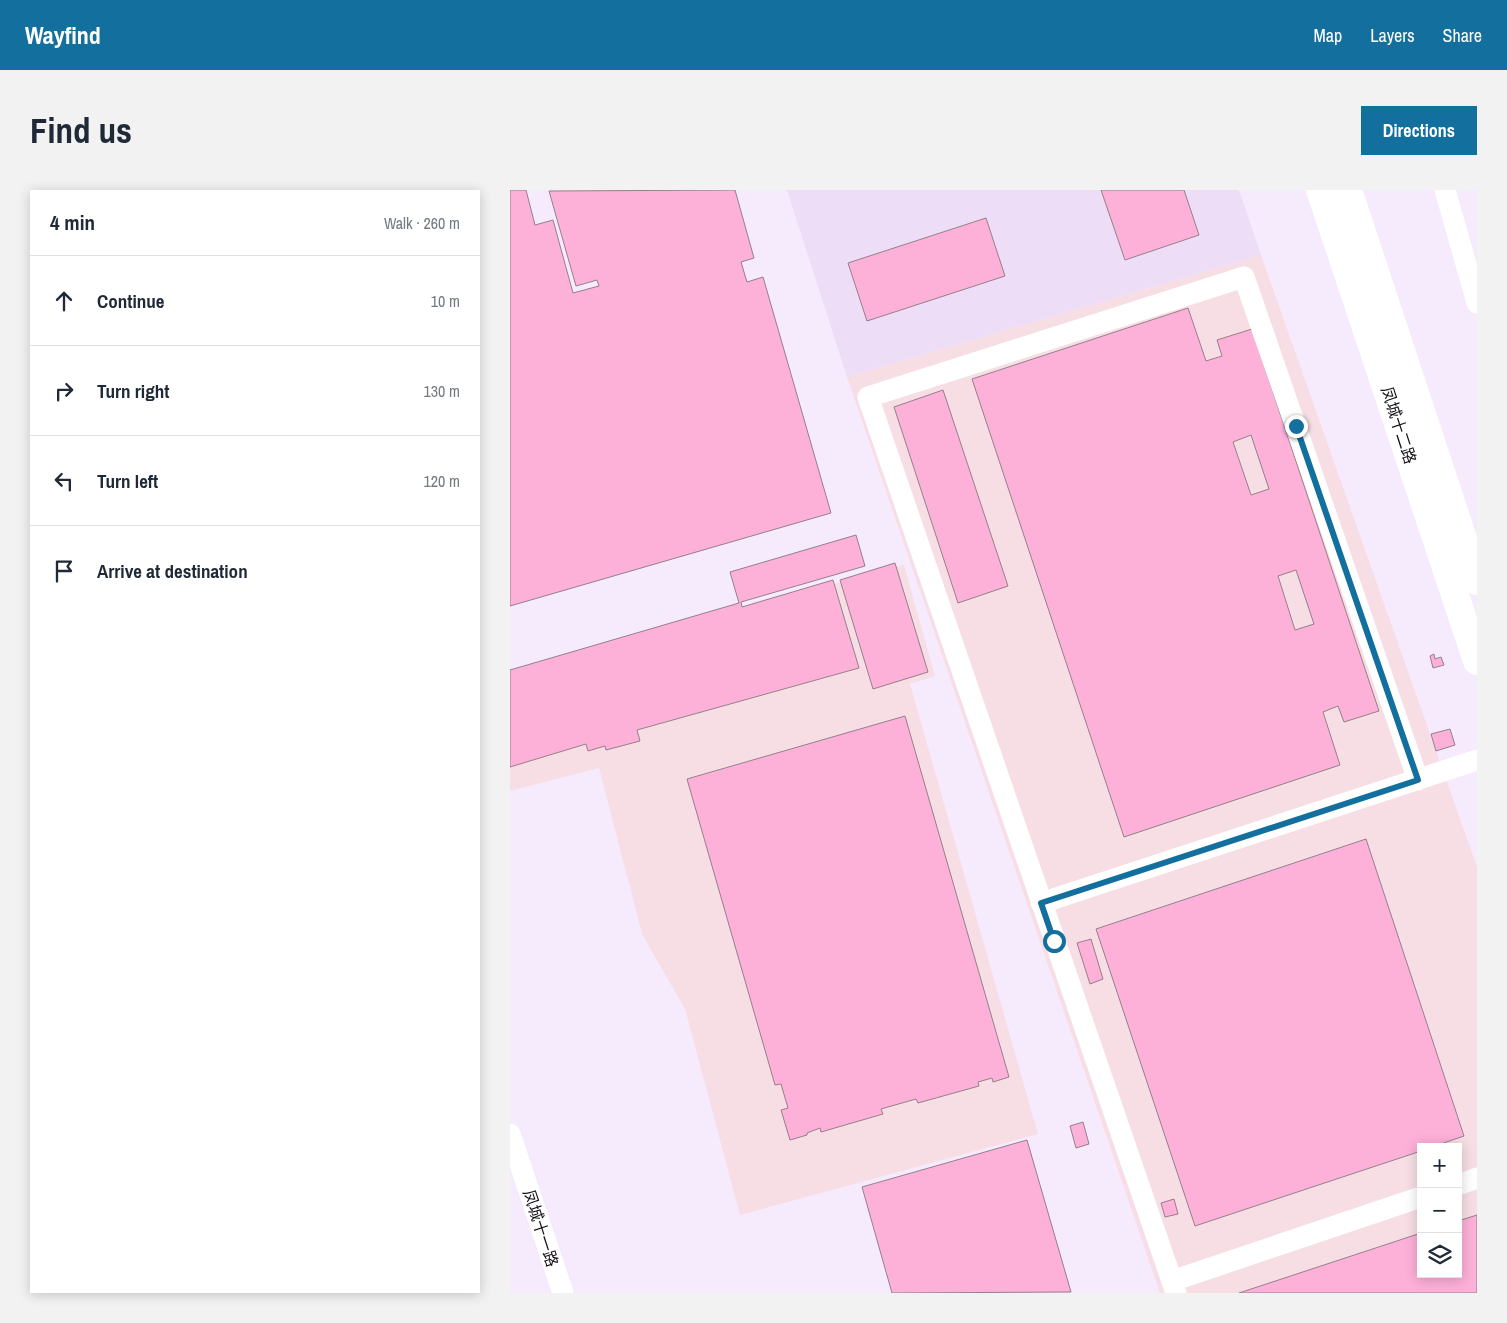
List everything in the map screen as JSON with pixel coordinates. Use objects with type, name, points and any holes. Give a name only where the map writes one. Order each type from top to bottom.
[{"type":"main road","name":"凤城十二路","points":[[1320,190],[1477,661]]},
{"type":"main road","name":"凤城十二路","points":[[1348,190],[1477,581]]},
{"type":"street","points":[[1445,190],[1477,303]]},
{"type":"street","points":[[1417,1198],[1174,1287],[868,397],[1244,277],[1418,780]]},
{"type":"street","points":[[1041,903],[1477,760]]},
{"type":"street","name":"凤城十一路","points":[[510,1134],[562,1293]]},
{"type":"street","points":[[1462,1184],[1477,1178]]},
{"type":"shaded area","points":[[787,190],[1239,190],[1261,255],[847,377]]},
{"type":"shaded area","points":[[1261,255],[1477,867],[1477,1293],[1160,1293],[847,377]]},
{"type":"shaded area","points":[[904,565],[935,676],[910,684],[1038,1134],[740,1215],[685,1009],[642,934],[599,768],[510,791],[510,671]]},
{"type":"building","points":[[510,190],[526,190],[535,225],[553,220],[573,293],[599,286],[597,280],[576,286],[549,191],[735,190],[754,258],[741,262],[747,282],[763,277],[831,513],[510,606]]},
{"type":"building","points":[[1101,190],[1184,190],[1199,235],[1125,260]]},
{"type":"building","points":[[986,218],[1005,276],[867,321],[848,263]]},
{"type":"building","points":[[1188,308],[1206,361],[1222,356],[1217,340],[1252,329],[1379,711],[1344,722],[1338,706],[1323,712],[1340,765],[1124,837],[972,379]],"holes":[[[1251,435],[1269,489],[1251,495],[1233,442]],[[1296,570],[1314,624],[1295,630],[1278,576]]]},
{"type":"building","points":[[943,390],[1008,586],[958,603],[894,407]]},
{"type":"building","points":[[856,535],[865,566],[741,602],[742,607],[833,580],[859,668],[637,730],[640,741],[606,750],[605,746],[588,751],[586,744],[510,767],[510,670],[739,603],[730,572]]},
{"type":"building","points":[[895,563],[928,672],[873,689],[840,580]]},
{"type":"building","points":[[1434,654],[1435,659],[1441,657],[1444,665],[1433,668],[1430,656]]},
{"type":"building","points":[[905,716],[1009,1077],[993,1082],[992,1078],[978,1082],[979,1086],[918,1103],[916,1099],[881,1109],[883,1114],[821,1132],[820,1128],[807,1133],[807,1135],[790,1140],[781,1110],[788,1108],[781,1084],[775,1085],[687,779]]},
{"type":"building","points":[[1450,729],[1455,745],[1436,751],[1431,734]]},
{"type":"building","points":[[1366,839],[1464,1136],[1444,1143],[1417,1143],[1417,1152],[1195,1226],[1096,929]]},
{"type":"building","points":[[1091,939],[1103,979],[1090,984],[1077,943]]},
{"type":"building","points":[[1083,1122],[1089,1144],[1076,1148],[1070,1126]]},
{"type":"building","points":[[1027,1140],[1071,1292],[892,1293],[862,1187]]},
{"type":"building","points":[[1174,1199],[1178,1214],[1165,1217],[1161,1203]]},
{"type":"building","points":[[1477,1215],[1477,1293],[1239,1293],[1417,1234],[1417,1278],[1462,1278],[1462,1220]]},
{"type":"route","points":[[1054,941],[1041,903],[1418,780],[1296,426]]}]
